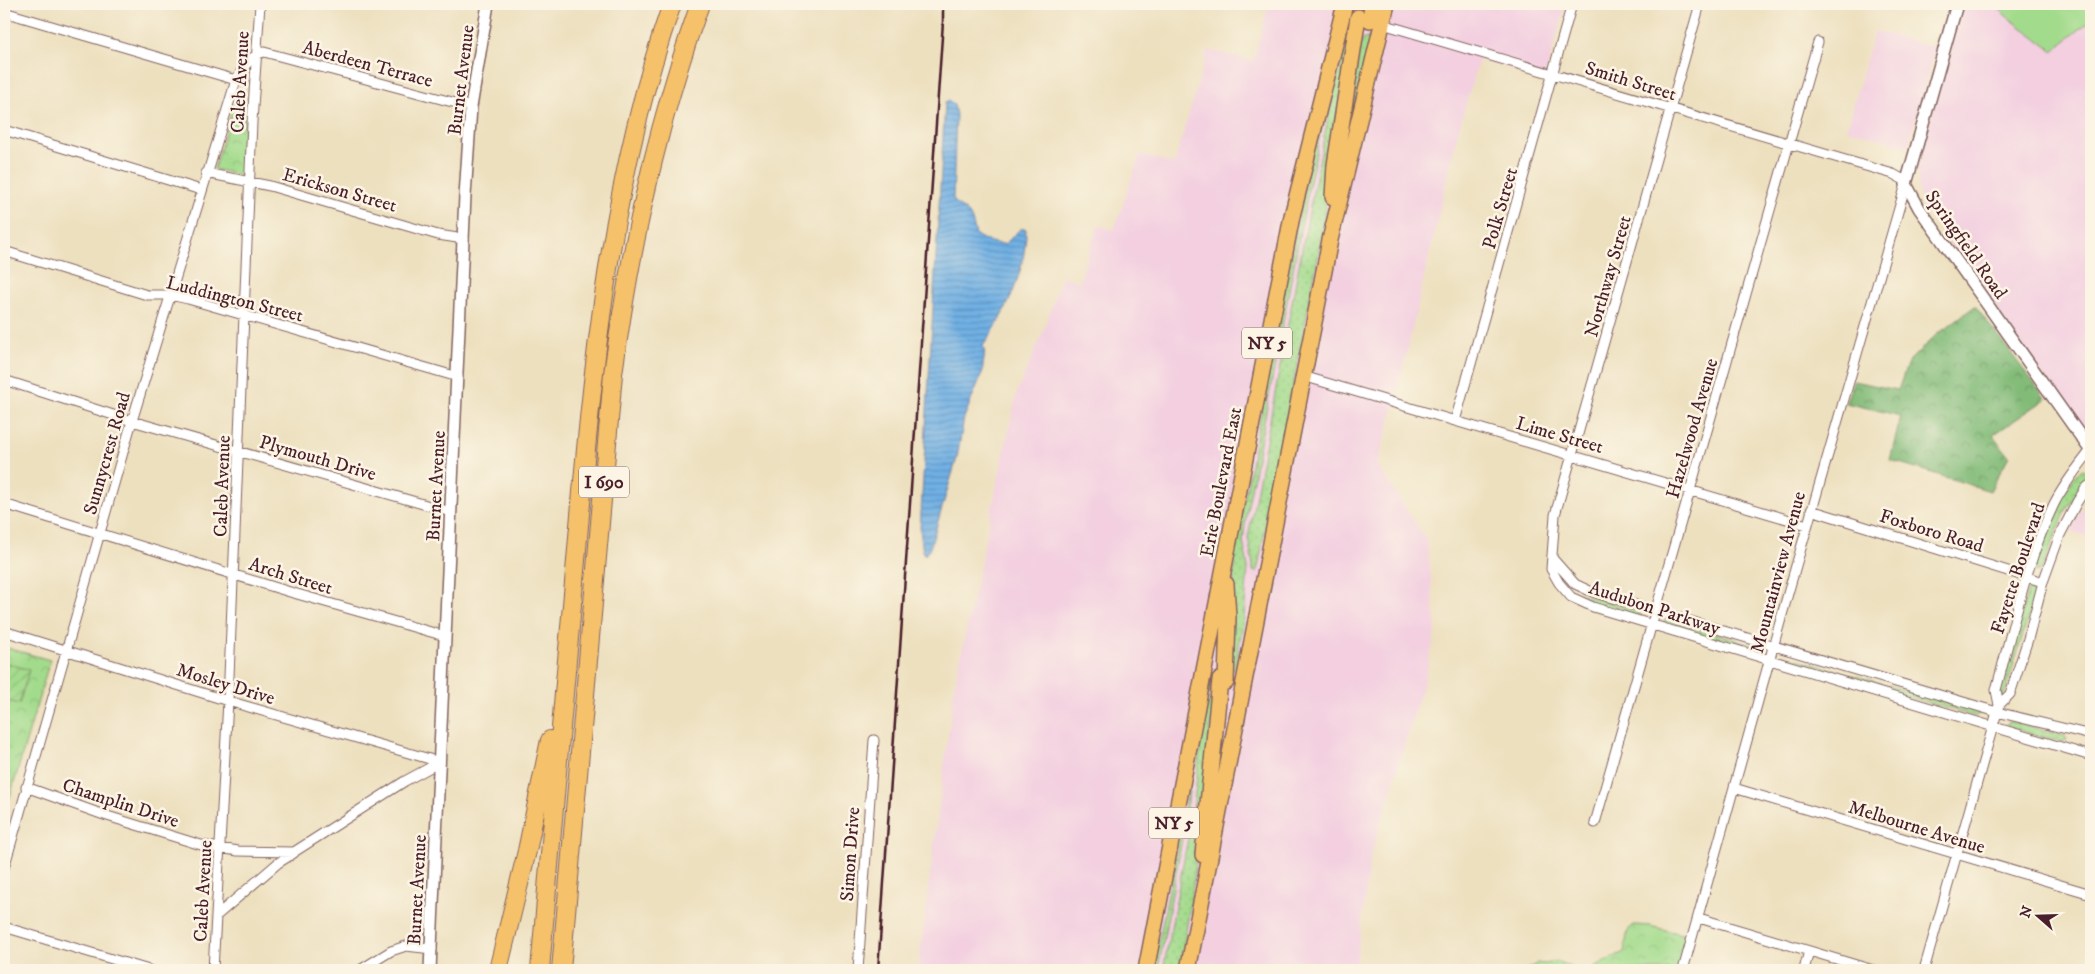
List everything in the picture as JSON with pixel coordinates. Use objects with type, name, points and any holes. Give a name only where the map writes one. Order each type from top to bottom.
[{"type":"highway","name":"I 690","points":[[540,970],[588,419],[600,310],[615,220],[638,114],[672,4]]},
{"type":"highway","name":"I 690","points":[[561,970],[613,374],[621,313],[642,202],[664,115],[700,4]]},
{"type":"highway","points":[[498,970],[527,852],[569,639]]},
{"type":"main road","points":[[1330,240],[1334,165],[1370,20],[1372,4]]},
{"type":"main road","name":"NY 5","points":[[1188,970],[1330,240],[1370,20],[1387,4]]},
{"type":"main road","name":"Erie Boulevard East","points":[[1146,970],[1292,216],[1344,8]]},
{"type":"main road","points":[[1201,904],[1204,832],[1223,681],[1228,617],[1225,562]]},
{"type":"street","name":"Caleb Avenue","points":[[213,970],[228,701],[250,181],[260,4]]},
{"type":"street","name":"Burnet Avenue","points":[[430,970],[471,107],[488,4]]},
{"type":"street","name":"Polk Street","points":[[1455,421],[1572,4]]},
{"type":"street","name":"Northway Street","points":[[1552,558],[1555,515],[1700,4]]},
{"type":"street","name":"Springfield Road","points":[[1957,4],[1906,184],[1919,208],[2091,450]]},
{"type":"street","name":"Smith Street","points":[[1344,8],[1370,20],[1893,174],[1904,180],[1906,184]]},
{"type":"street","points":[[4,12],[236,80]]},
{"type":"street","name":"Hazelwood Avenue","points":[[1595,823],[1818,42]]},
{"type":"street","name":"Aberdeen Terrace","points":[[256,54],[264,52],[471,107]]},
{"type":"street","name":"Sunnycrest Road","points":[[4,868],[132,421],[206,173],[236,80],[256,54]]},
{"type":"street","points":[[4,130],[201,190]]},
{"type":"street","name":"Erickson Street","points":[[206,173],[250,181],[438,235],[464,239]]},
{"type":"street","name":"Mountainview Avenue","points":[[1683,970],[1811,510],[1906,184]]},
{"type":"street","name":"Luddington Street","points":[[4,251],[147,295],[170,295],[458,377]]},
{"type":"street","name":"Lime Street","points":[[1303,376],[1807,525]]},
{"type":"street","name":"Plymouth Drive","points":[[4,380],[132,421],[452,512]]},
{"type":"street","name":"Fayette Boulevard","points":[[1924,970],[1998,708],[1996,690],[2040,536],[2055,503],[2074,472],[2091,450]]},
{"type":"street","name":"Fayette Boulevard","points":[[1998,708],[2010,694],[2028,639],[2043,582],[2060,535],[2077,502],[2091,484]]},
{"type":"street","name":"Arch Street","points":[[4,504],[446,636]]},
{"type":"street","name":"Foxboro Road","points":[[1811,510],[2043,582]]},
{"type":"street","name":"Audubon Parkway","points":[[1552,558],[1575,584],[1592,592],[1774,646],[1998,708],[2075,733],[2091,735]]},
{"type":"street","name":"Audubon Parkway","points":[[1552,558],[1551,569],[1565,591],[1571,597],[1593,607],[2091,756]]},
{"type":"street","points":[[1565,591],[1575,584]]},
{"type":"street","name":"Mosley Drive","points":[[4,632],[228,701],[440,762]]},
{"type":"street","points":[[1202,676],[1244,686]]},
{"type":"street","points":[[2072,750],[2075,733]]},
{"type":"street","name":"Simon Drive","points":[[858,970],[874,740]]},
{"type":"street","points":[[216,916],[278,863],[294,852],[405,781],[440,762]]},
{"type":"street","name":"Champlin Drive","points":[[26,787],[201,845],[220,849],[294,852]]},
{"type":"street","name":"Melbourne Avenue","points":[[1734,788],[2091,894]]},
{"type":"street","points":[[1698,918],[1873,970]]},
{"type":"street","points":[[4,927],[149,970]]},
{"type":"street","points":[[360,970],[391,951],[406,946],[432,949]]},
{"type":"street","points":[[1804,970],[1810,951]]},
{"type":"shaded area","points":[[1269,4],[1566,4],[1544,79],[1479,59],[1457,135],[1395,403],[1377,465],[1427,541],[1436,629],[1425,678],[1371,855],[1355,970],[918,970],[954,688],[1016,395],[1043,332],[1062,276],[1079,282],[1098,225],[1114,230],[1140,154],[1174,164],[1208,50],[1253,61]]},
{"type":"shaded area","points":[[1963,4],[2091,4],[2091,442],[1923,206],[1919,195],[1917,159]]},
{"type":"shaded area","points":[[1874,31],[1936,47],[1908,147],[1847,129]]},
{"type":"shaded area","points":[[2091,492],[2091,538],[2071,531]]},
{"type":"green space","points":[[1995,4],[2091,4],[2091,20],[2053,51],[2005,15]]},
{"type":"green space","points":[[1347,28],[1350,34],[1341,38],[1309,186],[1246,516],[1243,541],[1248,567],[1244,618],[1235,669],[1230,669],[1235,547],[1313,144],[1341,31]]},
{"type":"green space","points":[[1371,33],[1347,134],[1361,40],[1368,38]]},
{"type":"green space","points":[[1347,39],[1349,39],[1319,252],[1257,572],[1253,571],[1248,538],[1326,127]]},
{"type":"green space","points":[[237,94],[246,98],[243,176],[214,169]]},
{"type":"green space","points":[[1975,306],[2046,399],[1993,435],[2009,456],[1990,491],[1890,460],[1901,416],[1846,403],[1853,381],[1898,390],[1908,362],[1936,335]]},
{"type":"green space","points":[[2082,469],[2087,471],[2088,476],[2067,508],[2042,569],[2036,572],[2035,562],[2055,512],[2067,488]]},
{"type":"green space","points":[[2031,589],[2036,592],[2003,699],[1998,698],[2028,590]]},
{"type":"green space","points":[[1580,594],[1638,611],[1640,617],[1591,605],[1579,596]]},
{"type":"green space","points":[[1667,620],[1755,645],[1758,650],[1756,653],[1664,625],[1664,622]]},
{"type":"green space","points":[[4,647],[50,660],[9,800],[4,799]]},
{"type":"green space","points":[[1783,655],[1975,710],[1979,714],[1973,716],[1783,660]]},
{"type":"green space","points":[[6,663],[29,670],[19,704],[4,700],[4,669]]},
{"type":"green space","points":[[1212,687],[1214,692],[1205,696],[1202,701],[1195,741],[1186,818],[1158,970],[1153,970],[1181,829],[1202,692],[1206,688]]},
{"type":"green space","points":[[1214,697],[1194,880],[1180,970],[1163,970],[1193,811],[1202,730],[1208,702]]},
{"type":"green space","points":[[2009,721],[2065,736],[2067,740],[2062,742],[2008,727]]},
{"type":"green space","points":[[1634,925],[1650,926],[1693,937],[1683,970],[1588,970],[1624,952],[1628,930]]},
{"type":"green space","points":[[1557,961],[1576,970],[1527,970],[1537,963],[1545,964]]},
{"type":"water","points":[[949,100],[954,105],[956,115],[953,199],[969,214],[976,235],[986,240],[1005,244],[1020,229],[1026,229],[1023,260],[1019,275],[1000,320],[983,346],[985,353],[983,371],[964,418],[957,458],[930,548],[925,555],[923,553],[920,529],[945,103]]},
{"type":"railway","points":[[878,970],[943,4]]}]
